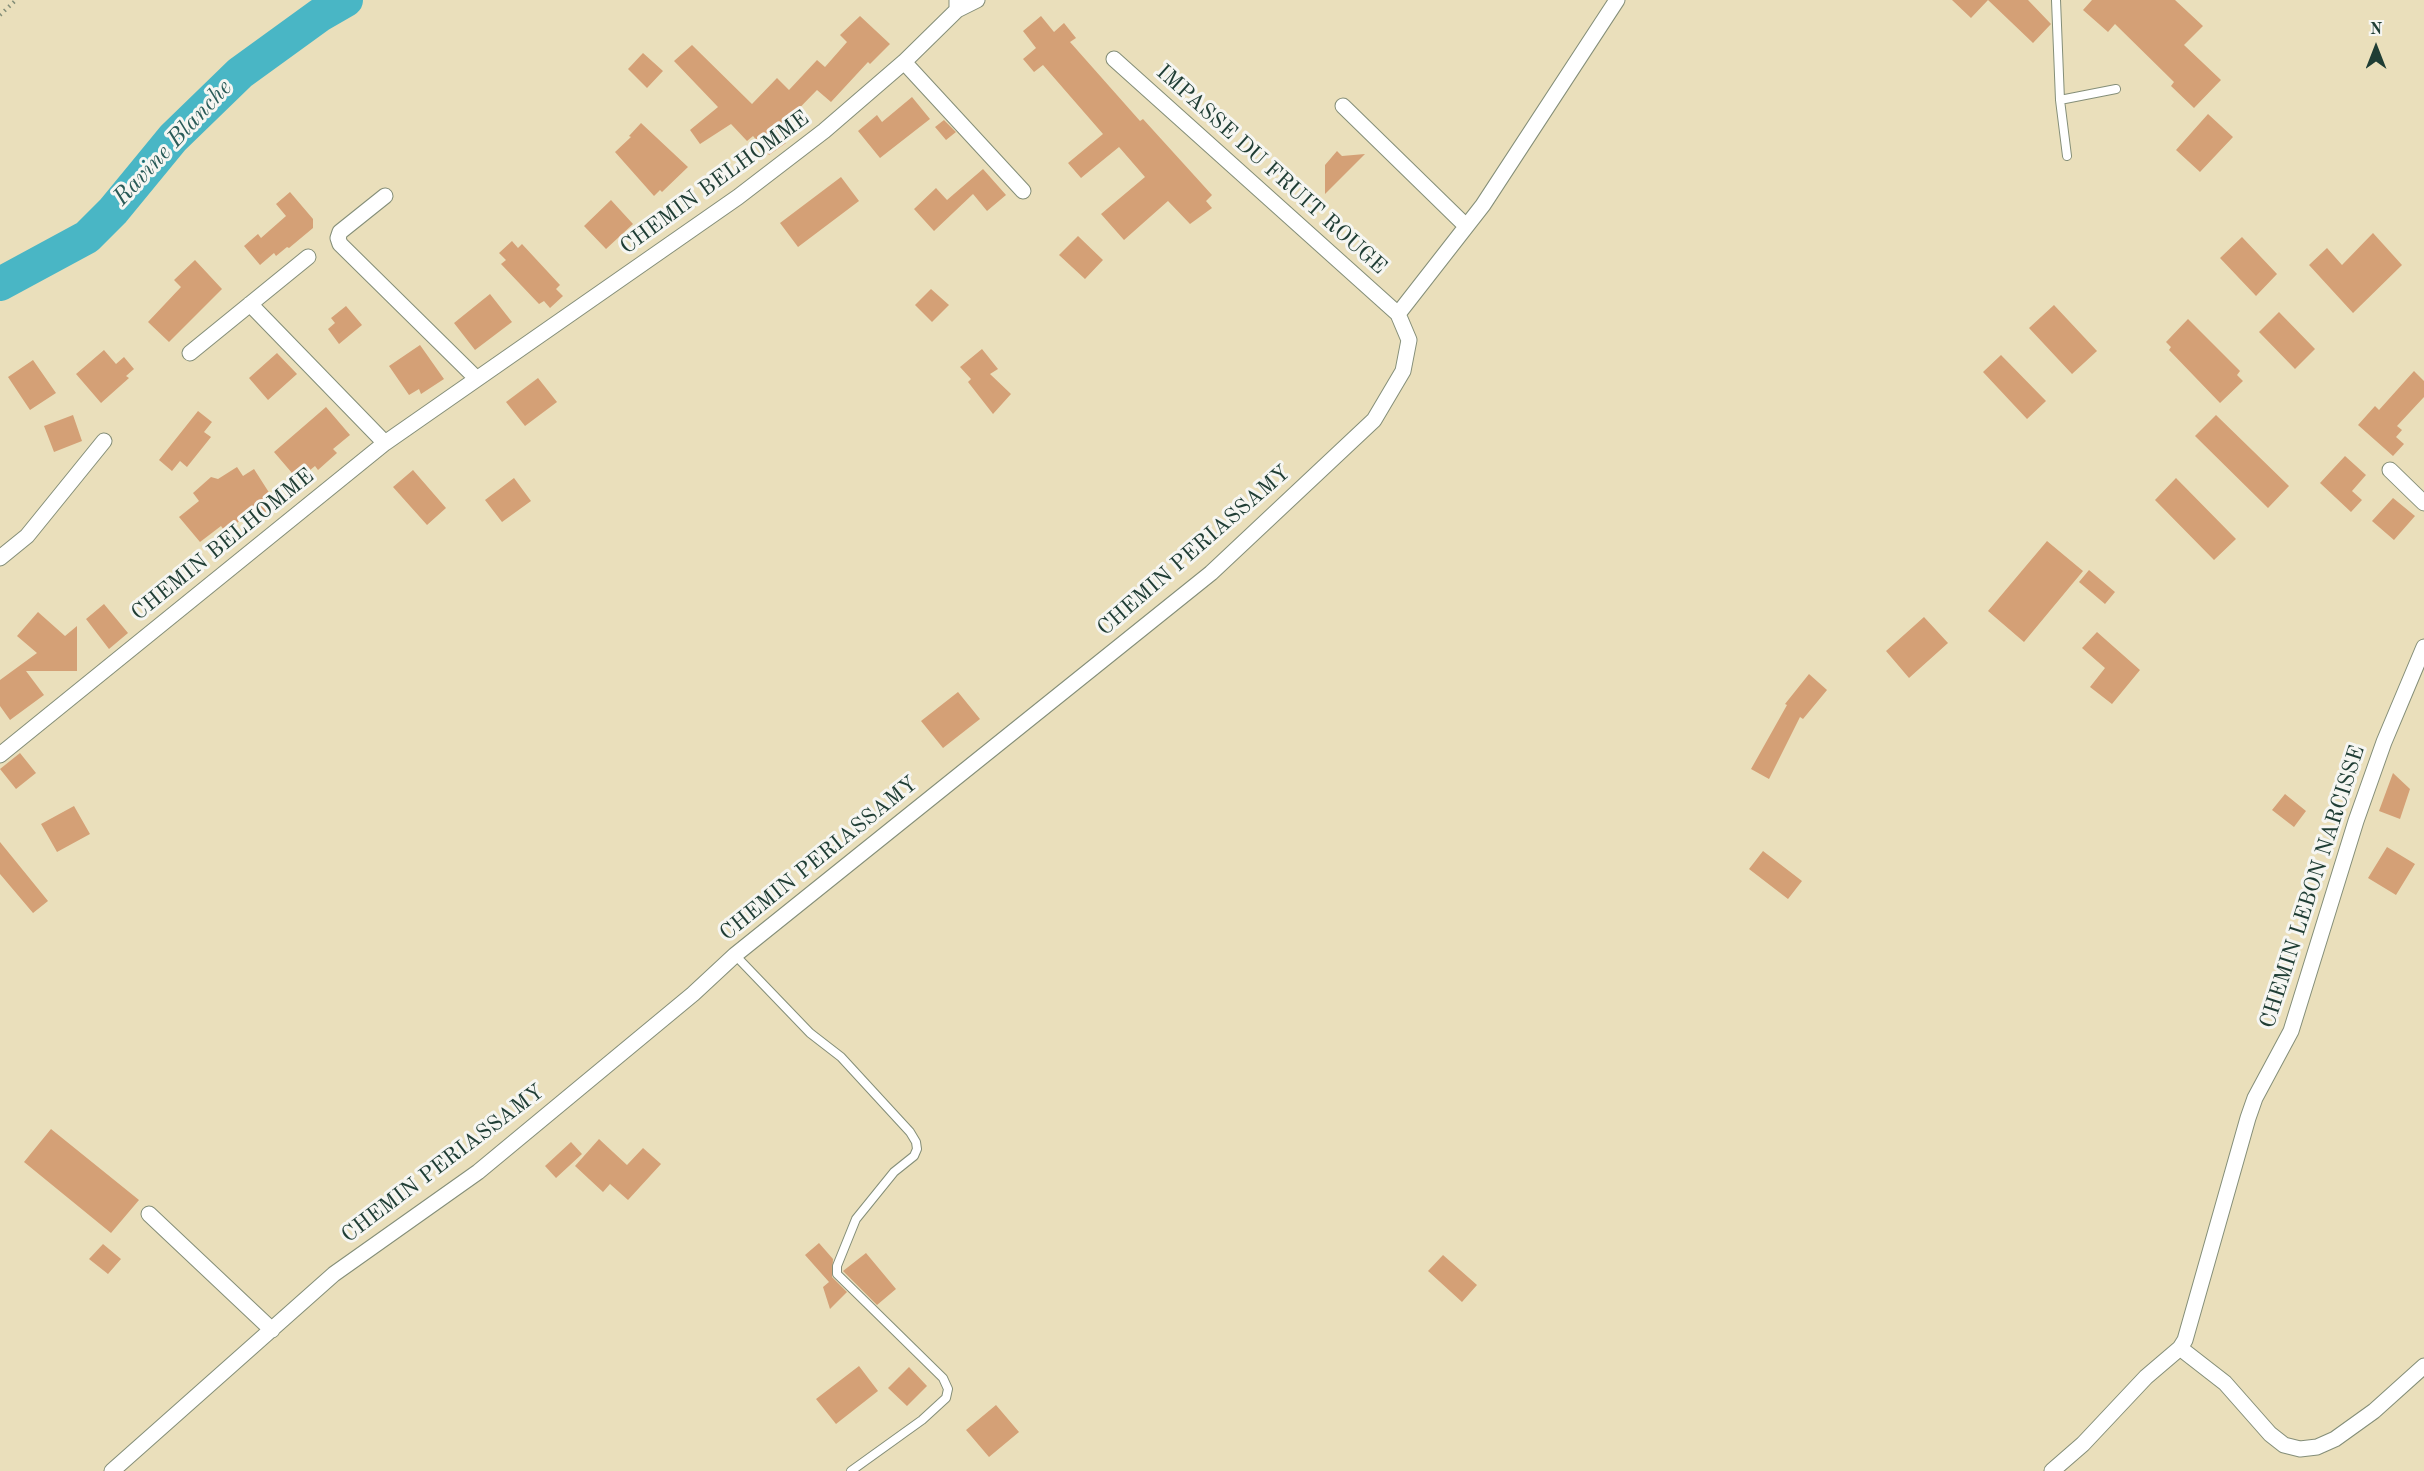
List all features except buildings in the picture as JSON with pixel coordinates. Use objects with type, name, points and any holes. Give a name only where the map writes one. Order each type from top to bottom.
[{"type":"street","name":"CHEMIN BELHOMME","points":[[2,754],[385,443],[738,196],[824,131],[904,62],[957,5],[976,0]]},
{"type":"street","points":[[1398,314],[1466,226],[1617,0]]},
{"type":"street","name":"IMPASSE DU FRUIT ROUGE","points":[[1114,59],[1398,314]]},
{"type":"street","points":[[904,62],[1023,191]]},
{"type":"street","points":[[1343,106],[1466,226]]},
{"type":"street","points":[[384,196],[340,232],[338,237],[340,244],[476,378]]},
{"type":"street","points":[[190,352],[308,257]]},
{"type":"street","points":[[250,303],[385,443]]},
{"type":"street","name":"CHEMIN PERIASSAMY","points":[[112,1471],[334,1275],[478,1172],[693,994],[735,955],[1211,573],[1374,420],[1403,371],[1409,340],[1398,314]]},
{"type":"street","points":[[0,558],[27,536],[104,441]]},
{"type":"street","points":[[2390,470],[2424,503]]},
{"type":"street","name":"CHEMIN LEBON NARCISSE","points":[[2052,1471],[2083,1444],[2146,1377],[2180,1348],[2188,1330],[2248,1118],[2255,1098],[2291,1031],[2356,820],[2384,742],[2424,647]]},
{"type":"street","points":[[148,1214],[272,1330]]},
{"type":"street","points":[[2180,1348],[2225,1383],[2270,1434],[2284,1445],[2300,1449],[2317,1448],[2335,1439],[2374,1411],[2424,1366]]},
{"type":"lane","points":[[2056,0],[2060,100],[2067,156]]},
{"type":"lane","points":[[2060,100],[2116,89]]},
{"type":"lane","points":[[735,955],[810,1033],[841,1057],[916,1142],[917,1149],[914,1156],[894,1172],[855,1219],[837,1266],[837,1275],[943,1378],[948,1389],[946,1398],[922,1420],[851,1471]]},
{"type":"path","points":[[0,15],[16,0]]},
{"type":"waterway","name":"Ravine Blanche","points":[[0,284],[87,237],[113,211],[173,138],[240,73],[320,15],[346,0]]}]
